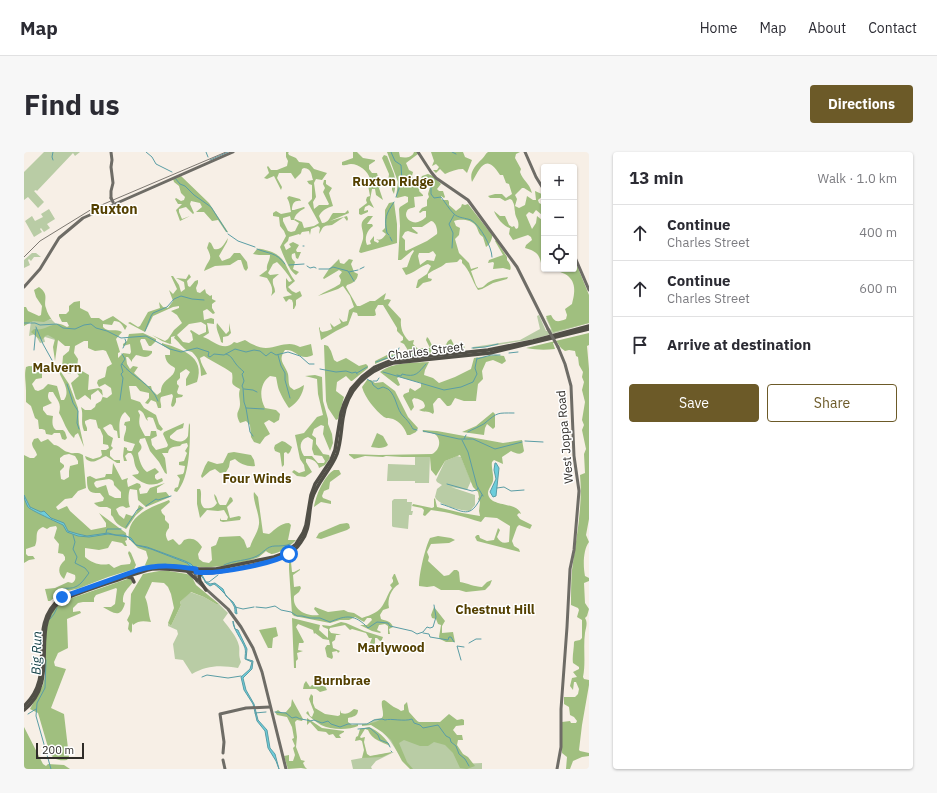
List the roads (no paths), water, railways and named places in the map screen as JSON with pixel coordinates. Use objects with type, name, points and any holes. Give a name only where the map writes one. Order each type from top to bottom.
[{"type":"main road","name":"Charles Street","points":[[24,708],[37,688],[39,678],[38,637],[40,624],[46,611],[56,601],[68,595],[146,568],[171,566],[202,573],[225,571],[276,560],[289,554],[303,533],[315,484],[331,460],[335,450],[341,413],[346,398],[358,380],[373,368],[394,360],[502,347],[537,340],[589,326]]},
{"type":"main road","name":"Charles Street","points":[[305,536],[314,495],[337,453],[346,405],[353,390],[367,376],[379,368],[393,364],[490,353],[589,330]]},
{"type":"main road","points":[[293,549],[305,536],[304,534],[308,521],[307,516]]},
{"type":"main road","name":"Charles Street","points":[[24,708],[34,700],[41,683],[41,631],[43,624],[48,613],[55,605],[64,599],[153,569],[169,568],[196,571],[220,569],[274,557],[293,549]]},
{"type":"main road","points":[[183,570],[190,573],[197,580]]},
{"type":"main road","points":[[202,573],[199,576],[199,579],[206,590]]},
{"type":"main road","points":[[125,578],[132,578],[134,582]]},
{"type":"street","points":[[111,152],[113,183],[110,194],[113,203]]},
{"type":"street","points":[[24,287],[40,269],[54,245],[63,234],[86,216],[233,152]]},
{"type":"street","name":"West Joppa Road","points":[[418,152],[436,178],[468,200],[516,267],[558,347],[565,364],[571,386],[574,456],[579,491],[574,550],[570,570],[568,627],[561,709],[561,747],[558,769]]},
{"type":"street","points":[[525,152],[541,185]]},
{"type":"street","points":[[577,262],[589,290]]},
{"type":"street","points":[[196,571],[197,580],[228,609],[242,627],[248,639],[260,668],[286,769]]},
{"type":"street","points":[[223,753],[224,742],[220,714],[255,707],[270,707]]},
{"type":"street","points":[[223,760],[224,769]]},
{"type":"water","points":[[496,463],[499,468],[496,496],[493,497],[490,492],[496,479],[494,470]]},
{"type":"water","points":[[24,495],[30,507],[41,512],[44,511],[51,518],[64,523],[68,531],[87,536],[108,533],[124,535],[131,538],[136,545],[128,537],[108,534],[89,537],[78,536],[67,532],[63,525],[30,509]]},
{"type":"water","points":[[136,545],[147,547],[191,564],[202,575],[206,582],[210,584],[215,583],[223,589],[225,595],[214,584],[210,586],[206,583],[203,578],[187,563],[151,549]]},
{"type":"water","points":[[229,598],[236,607],[237,614],[235,613],[233,604]]},
{"type":"water","points":[[235,629],[238,630],[247,649],[246,659],[253,661],[252,669],[243,678],[246,690],[254,704],[258,720],[267,730],[270,748],[275,754],[279,769],[268,748],[265,731],[257,721],[253,704],[244,690],[241,677],[250,669],[252,662],[245,659],[245,648]]},
{"type":"waterway","points":[[53,152],[53,160]]},
{"type":"waterway","points":[[146,152],[152,157],[156,164],[172,172]]},
{"type":"waterway","points":[[206,152],[208,157]]},
{"type":"waterway","points":[[210,160],[228,152]]},
{"type":"waterway","points":[[391,152],[395,161],[401,165],[402,182]]},
{"type":"waterway","points":[[452,152],[456,154]]},
{"type":"waterway","points":[[175,178],[180,184],[185,186],[194,195],[211,207],[227,232]]},
{"type":"waterway","points":[[402,178],[407,184],[419,184],[426,181],[431,185],[431,194],[434,198],[441,197],[450,210],[456,215],[471,220],[478,226],[488,242],[492,257]]},
{"type":"waterway","points":[[396,197],[401,183]]},
{"type":"waterway","points":[[389,235],[387,233],[386,224],[387,213],[394,202]]},
{"type":"waterway","points":[[452,248],[453,233],[449,224],[454,215]]},
{"type":"waterway","points":[[228,234],[238,241],[255,247]]},
{"type":"waterway","points":[[390,237],[392,241]]},
{"type":"waterway","points":[[257,249],[279,257],[285,264]]},
{"type":"waterway","points":[[289,265],[304,264]]},
{"type":"waterway","points":[[307,266],[310,268],[316,268]]},
{"type":"waterway","points":[[319,269],[329,269],[333,267],[348,271],[354,281]]},
{"type":"waterway","points":[[360,269],[364,267]]},
{"type":"waterway","points":[[349,272],[358,270]]},
{"type":"waterway","points":[[145,331],[153,313],[167,307],[174,299],[181,296],[204,300]]},
{"type":"waterway","points":[[24,323],[35,323],[40,325],[57,324],[63,328],[75,329],[91,324],[96,328],[107,331],[121,338],[146,336],[170,349],[181,352],[197,348],[209,352],[208,356],[210,357],[214,354],[224,355],[235,349],[246,352],[254,350],[260,351],[266,356],[271,352],[276,355],[288,352],[300,356],[309,364],[314,364]]},
{"type":"waterway","points":[[36,327],[53,362]]},
{"type":"waterway","points":[[34,350],[36,329]]},
{"type":"waterway","points":[[123,348],[126,342],[125,339]]},
{"type":"waterway","points":[[472,348],[498,344]]},
{"type":"waterway","points":[[396,355],[399,348]]},
{"type":"waterway","points":[[509,353],[518,352]]},
{"type":"waterway","points":[[120,400],[123,378],[121,374],[123,372],[121,365],[125,359],[122,354]]},
{"type":"waterway","points":[[226,354],[231,357],[237,366],[244,372],[242,374],[244,381],[242,386],[244,402],[250,432],[253,436]]},
{"type":"waterway","points":[[278,355],[285,373],[285,380],[290,398]]},
{"type":"waterway","points":[[376,362],[396,355],[427,355]]},
{"type":"waterway","points":[[477,359],[491,355],[500,355]]},
{"type":"waterway","points":[[383,372],[444,390],[461,387],[473,382],[477,374],[475,368],[477,358]]},
{"type":"waterway","points":[[122,364],[126,369],[147,385],[158,401]]},
{"type":"waterway","points":[[397,375],[414,375],[426,364]]},
{"type":"waterway","points":[[357,373],[367,367]]},
{"type":"waterway","points":[[320,369],[336,372],[356,372],[357,374]]},
{"type":"waterway","points":[[373,381],[377,381],[379,378]]},
{"type":"waterway","points":[[367,379],[378,389],[383,387],[391,392],[401,414],[413,429],[417,430]]},
{"type":"waterway","points":[[67,384],[73,403],[78,411],[77,423],[79,429]]},
{"type":"waterway","points":[[244,389],[257,392]]},
{"type":"waterway","points":[[246,408],[264,409]]},
{"type":"waterway","points":[[468,432],[484,424],[498,414],[514,413]]},
{"type":"waterway","points":[[423,431],[459,439],[473,439],[495,449],[522,442]]},
{"type":"waterway","points":[[464,439],[466,435]]},
{"type":"waterway","points":[[462,440],[468,452],[477,486],[483,496]]},
{"type":"waterway","points":[[525,441],[543,442]]},
{"type":"waterway","points":[[447,484],[472,491],[477,490],[478,488]]},
{"type":"waterway","points":[[497,488],[504,487],[511,491],[524,490]]},
{"type":"waterway","points":[[441,504],[466,512],[474,508],[482,495]]},
{"type":"waterway","points":[[146,506],[156,499],[158,500],[171,496]]},
{"type":"waterway","points":[[126,527],[137,510],[141,508]]},
{"type":"waterway","points":[[106,533],[107,529],[121,529]]},
{"type":"waterway","name":"Big Run","points":[[56,596],[61,589],[72,588],[79,585],[89,573],[85,568],[75,563],[77,557],[73,549],[75,542],[73,535]]},
{"type":"waterway","points":[[224,565],[253,558],[272,546],[285,546],[290,544]]},
{"type":"waterway","points":[[205,582],[209,582],[218,575]]},
{"type":"waterway","points":[[256,607],[266,608],[275,606],[297,616],[320,618],[330,622],[341,618],[350,617],[359,620],[368,628],[377,622],[388,623],[390,626],[412,631],[417,634],[423,632],[427,627],[433,627],[436,617],[434,605]]},
{"type":"waterway","points":[[235,607],[243,609],[254,607]]},
{"type":"waterway","name":"Big Run","points":[[50,619],[57,608]]},
{"type":"waterway","points":[[423,633],[429,634],[430,637],[448,640],[449,637],[451,637],[454,642]]},
{"type":"waterway","points":[[469,643],[476,639],[481,639]]},
{"type":"waterway","points":[[461,660],[457,646],[464,647]]},
{"type":"waterway","name":"Big Run","points":[[46,660],[45,688],[37,703],[36,716],[51,769]]},
{"type":"waterway","points":[[202,677],[207,675],[228,678],[241,676]]},
{"type":"waterway","points":[[28,714],[36,709]]},
{"type":"waterway","points":[[255,713],[266,712]]},
{"type":"waterway","points":[[275,712],[286,713],[292,718],[296,717],[322,723],[328,721],[331,724],[340,727],[348,724],[367,724],[374,720],[382,719],[412,719],[414,723],[423,728],[438,725],[446,736],[450,738],[451,742],[456,746],[459,754],[465,759],[469,766]]},
{"type":"waterway","points":[[358,729],[370,728],[378,735],[380,740],[388,743],[390,747]]},
{"type":"tram line","points":[[24,257],[40,241],[92,209],[226,152]]},
{"type":"district","name":"Ruxton Ridge","points":[[393,181]]},
{"type":"district","name":"Ruxton","points":[[114,209]]},
{"type":"district","name":"Malvern","points":[[57,367]]},
{"type":"district","name":"Four Winds","points":[[257,478]]},
{"type":"district","name":"Chestnut Hill","points":[[495,609]]},
{"type":"district","name":"Marlywood","points":[[391,647]]},
{"type":"district","name":"Burnbrae","points":[[342,680]]}]
